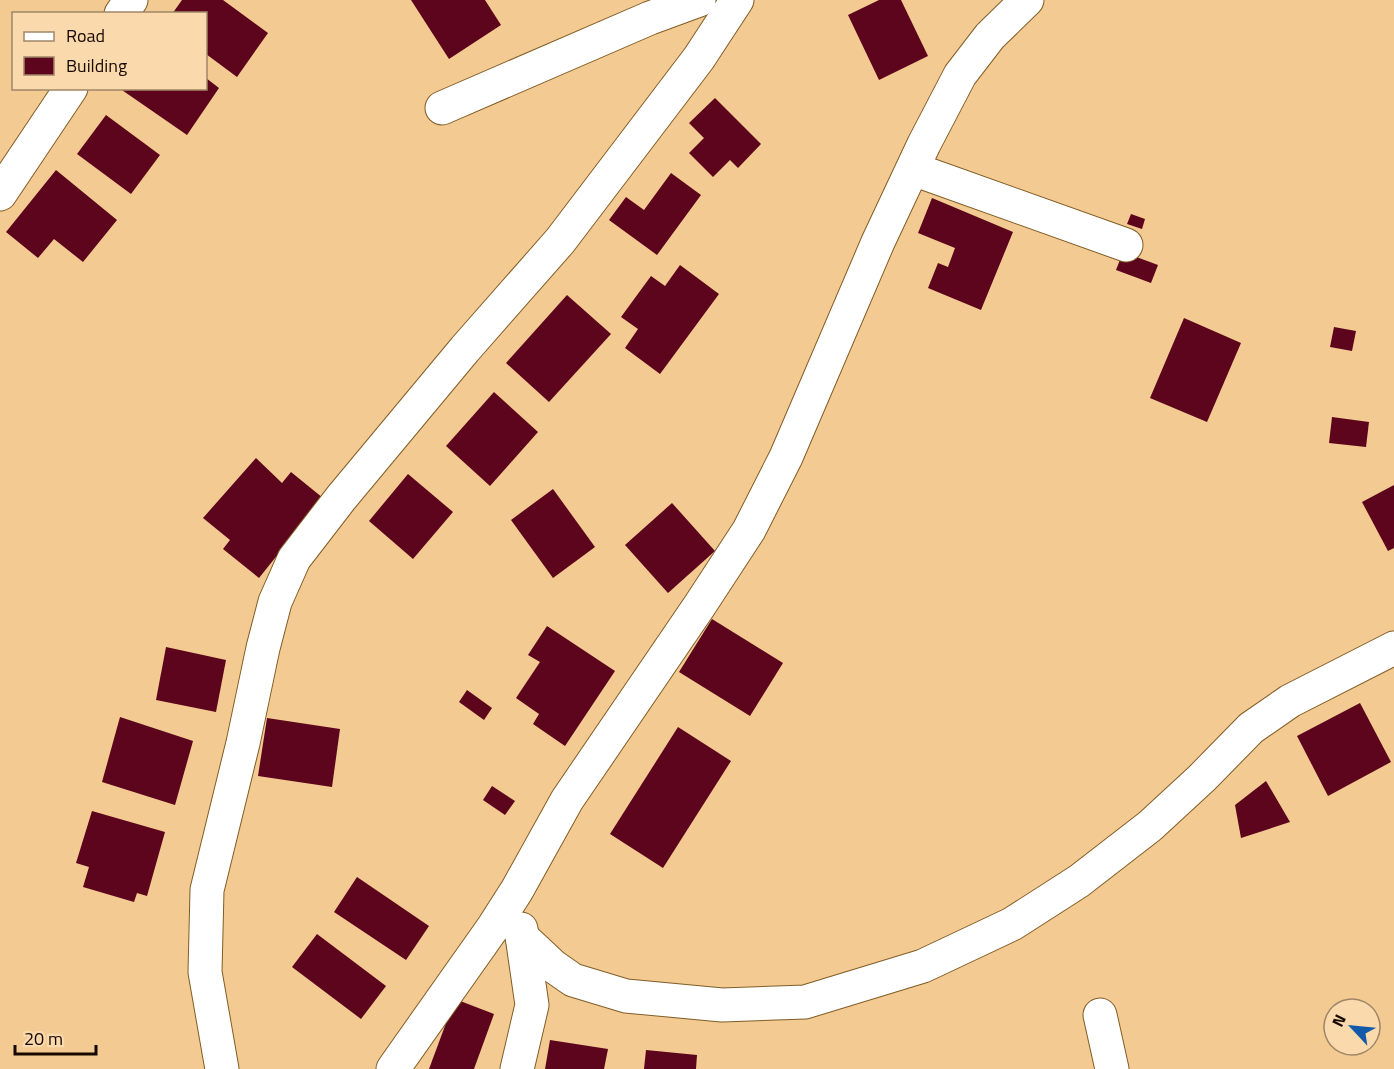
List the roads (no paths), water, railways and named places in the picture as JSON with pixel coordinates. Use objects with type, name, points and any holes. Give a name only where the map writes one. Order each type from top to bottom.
[{"type":"street","points":[[442,108],[650,18],[699,0]]},
{"type":"street","points":[[222,1069],[205,972],[207,890],[275,602],[294,559],[341,498],[560,241],[699,58],[737,0]]},
{"type":"street","points":[[393,1069],[494,926],[517,890],[567,800],[749,530],[786,457],[878,242],[960,75],[990,36],[1027,0]]},
{"type":"street","points":[[0,194],[70,90]]},
{"type":"street","points":[[912,169],[1126,245]]},
{"type":"street","points":[[522,937],[553,966],[573,980],[626,996],[722,1005],[805,1002],[923,966],[1012,924],[1079,881],[1150,826],[1251,728],[1290,701],[1391,656]]},
{"type":"street","points":[[516,1069],[532,1005],[517,890]]},
{"type":"street","points":[[1100,1015],[1112,1069]]}]
